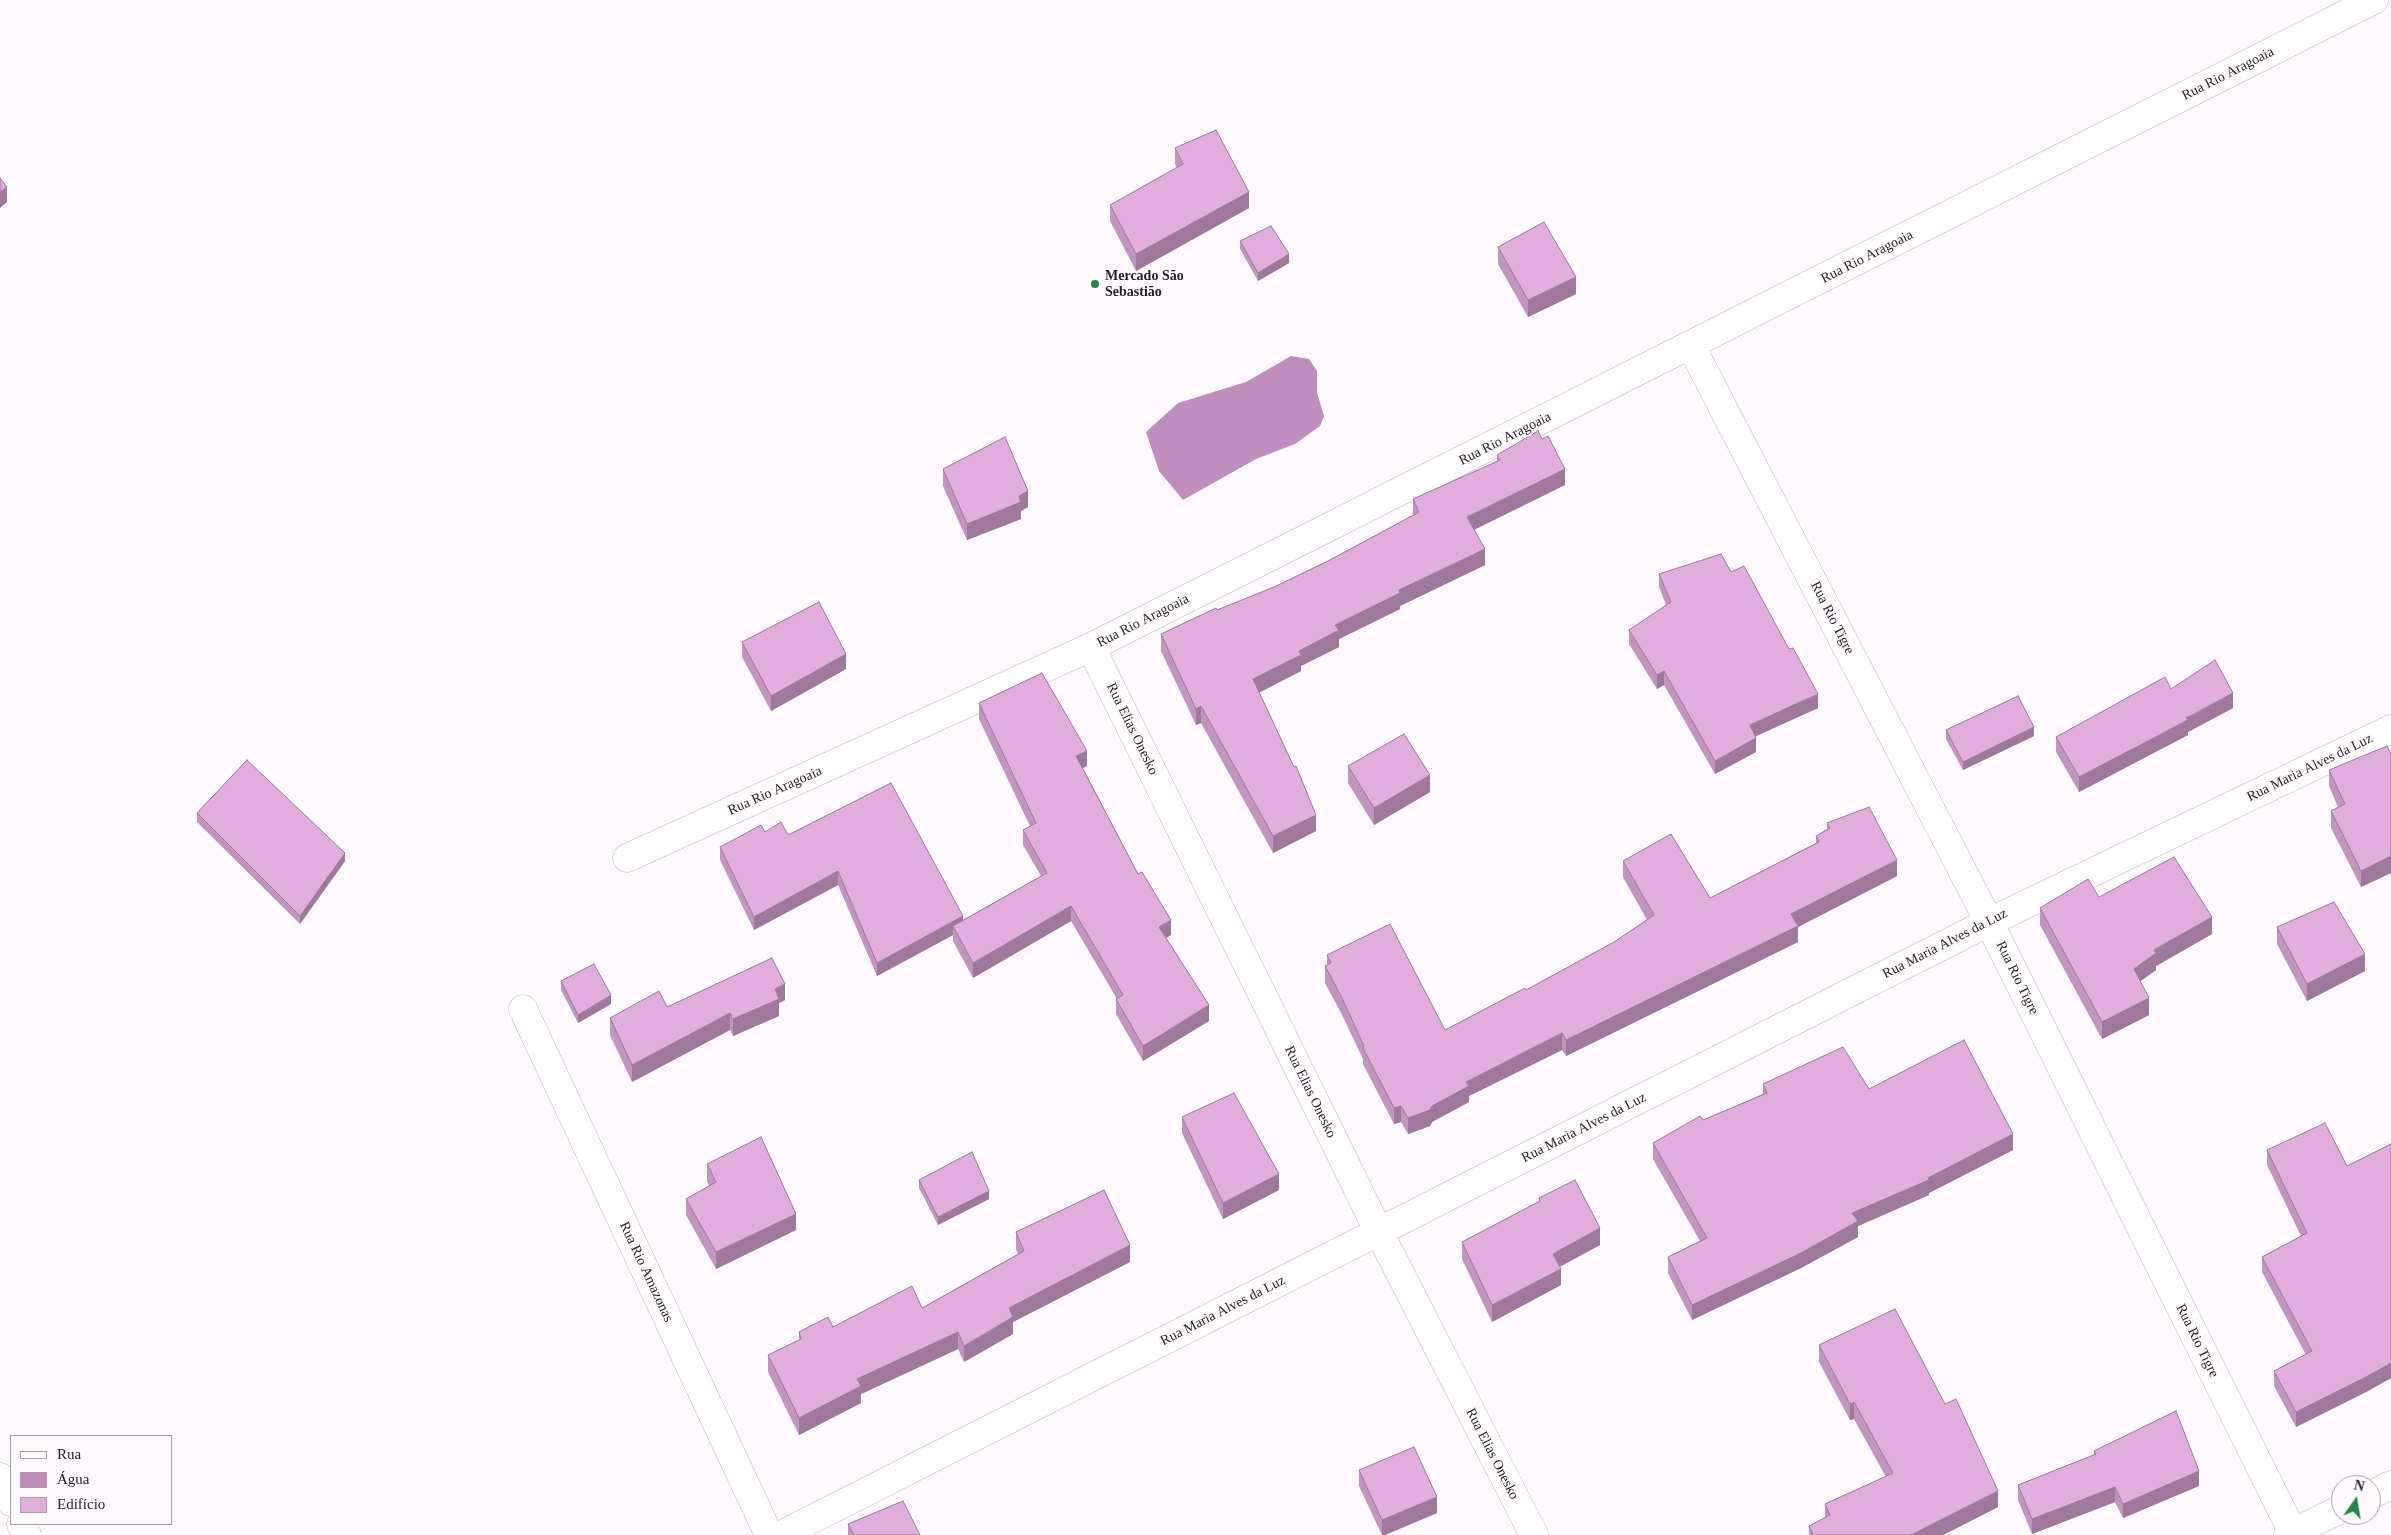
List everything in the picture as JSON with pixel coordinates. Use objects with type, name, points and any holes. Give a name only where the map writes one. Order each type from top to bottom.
[{"type":"street","name":"Rua Rio Aragoaia","points":[[627,858],[1091,647],[2374,0]]},
{"type":"street","name":"Rua Rio Tigre","points":[[1691,346],[1989,922],[2292,1534]]},
{"type":"street","name":"Rua Elias Onesko","points":[[1091,647],[1379,1232],[1534,1535]]},
{"type":"street","name":"Rua Maria Alves da Luz","points":[[782,1535],[1989,922],[2391,729]]},
{"type":"street","name":"Rua Rio Amazonas","points":[[523,1009],[768,1535]]},
{"type":"street","points":[[0,1477],[10,1500]]},
{"type":"street","points":[[2292,1534],[2331,1514]]},
{"type":"water","points":[[1291,356],[1309,359],[1317,371],[1317,393],[1324,416],[1320,426],[1295,444],[1256,459],[1183,500],[1159,471],[1146,432],[1178,403],[1246,382]]},
{"type":"building","points":[[1216,130],[1249,192],[1136,254],[1110,205],[1183,164],[1175,148]]},
{"type":"building","points":[[0,178],[7,187],[0,192]]},
{"type":"building","points":[[1544,222],[1576,277],[1528,300],[1498,247]]},
{"type":"building","points":[[1271,226],[1289,254],[1258,273],[1240,241]]},
{"type":"building","points":[[1538,431],[1542,439],[1548,436],[1565,469],[1467,517],[1485,549],[1399,590],[1400,593],[1335,625],[1339,630],[1299,651],[1301,655],[1253,679],[1294,767],[1296,766],[1316,815],[1273,836],[1201,706],[1196,709],[1161,634],[1216,608],[1217,610],[1274,587],[1328,561],[1419,512],[1413,499],[1500,460],[1497,455]]},
{"type":"building","points":[[1005,437],[1028,491],[1019,496],[1021,502],[967,524],[943,469]]},
{"type":"building","points":[[1721,554],[1731,572],[1744,566],[1789,649],[1793,648],[1818,694],[1750,725],[1756,738],[1715,761],[1664,671],[1657,675],[1629,630],[1671,602],[1659,574]]},
{"type":"building","points":[[819,602],[846,654],[771,696],[742,642]]},
{"type":"building","points":[[2215,660],[2233,693],[2186,718],[2188,720],[2079,777],[2056,737],[2165,677],[2171,689]]},
{"type":"building","points":[[1042,673],[1087,751],[1076,756],[1138,874],[1142,872],[1171,920],[1159,927],[1209,1005],[1143,1046],[1116,999],[1123,995],[1071,906],[973,963],[953,926],[1047,873],[1023,830],[1036,823],[979,703]]},
{"type":"building","points":[[2018,696],[2034,727],[1963,762],[1946,730]]},
{"type":"building","points":[[1404,734],[1430,775],[1374,808],[1348,766]]},
{"type":"building","points":[[2387,746],[2391,754],[2391,856],[2361,871],[2331,811],[2345,804],[2329,770]]},
{"type":"building","points":[[247,760],[345,853],[300,916],[197,813]]},
{"type":"building","points":[[891,783],[963,916],[877,963],[838,871],[754,917],[720,847],[761,825],[765,832],[781,822],[788,835]]},
{"type":"building","points":[[1869,807],[1897,860],[1791,914],[1798,926],[1566,1040],[1562,1033],[1466,1082],[1469,1086],[1432,1106],[1430,1110],[1408,1118],[1401,1106],[1394,1108],[1363,1048],[1364,1046],[1342,998],[1325,966],[1331,963],[1327,955],[1390,924],[1445,1030],[1525,988],[1526,990],[1614,942],[1654,915],[1623,861],[1671,834],[1710,898],[1819,842],[1816,836],[1830,828],[1827,823]]},
{"type":"building","points":[[2174,857],[2212,917],[2154,950],[2156,953],[2134,969],[2149,998],[2102,1022],[2040,908],[2088,879],[2099,897]]},
{"type":"building","points":[[2334,902],[2365,954],[2307,984],[2277,927]]},
{"type":"building","points":[[772,958],[785,984],[775,989],[779,999],[733,1019],[730,1013],[632,1065],[610,1018],[659,991],[667,1007]]},
{"type":"building","points":[[594,964],[611,995],[578,1015],[561,981]]},
{"type":"building","points":[[1964,1040],[2013,1134],[1928,1178],[1929,1180],[1852,1213],[1858,1221],[1801,1253],[1692,1305],[1668,1257],[1707,1238],[1653,1143],[1700,1116],[1703,1120],[1767,1093],[1763,1084],[1843,1047],[1869,1089]]},
{"type":"building","points":[[1234,1093],[1279,1174],[1223,1203],[1182,1117]]},
{"type":"building","points":[[2325,1123],[2347,1166],[2391,1144],[2391,1363],[2296,1412],[2274,1371],[2312,1351],[2262,1257],[2307,1233],[2267,1150]]},
{"type":"building","points":[[761,1137],[796,1214],[716,1252],[686,1199],[716,1182],[707,1164]]},
{"type":"building","points":[[972,1152],[989,1191],[938,1217],[919,1180]]},
{"type":"building","points":[[1575,1180],[1600,1228],[1553,1254],[1561,1269],[1492,1305],[1462,1242],[1540,1201],[1539,1198]]},
{"type":"building","points":[[1104,1190],[1130,1245],[1009,1308],[1013,1317],[964,1346],[958,1332],[857,1379],[861,1386],[799,1418],[768,1355],[801,1339],[799,1332],[828,1317],[833,1327],[912,1286],[922,1308],[1024,1251],[1016,1232]]},
{"type":"building","points":[[1895,1309],[1945,1404],[1956,1399],[1998,1491],[1911,1535],[1813,1535],[1809,1526],[1830,1515],[1825,1504],[1893,1473],[1854,1402],[1850,1404],[1819,1345]]},
{"type":"building","points":[[2176,1411],[2199,1471],[2123,1504],[2115,1487],[2032,1519],[2018,1485],[2096,1454],[2094,1451]]},
{"type":"building","points":[[1414,1447],[1437,1497],[1382,1520],[1359,1470]]},
{"type":"building","points":[[903,1501],[920,1535],[854,1535],[848,1524]]},
{"type":"place","name":"Mercado São Sebastião","points":[[1095,284]]}]
